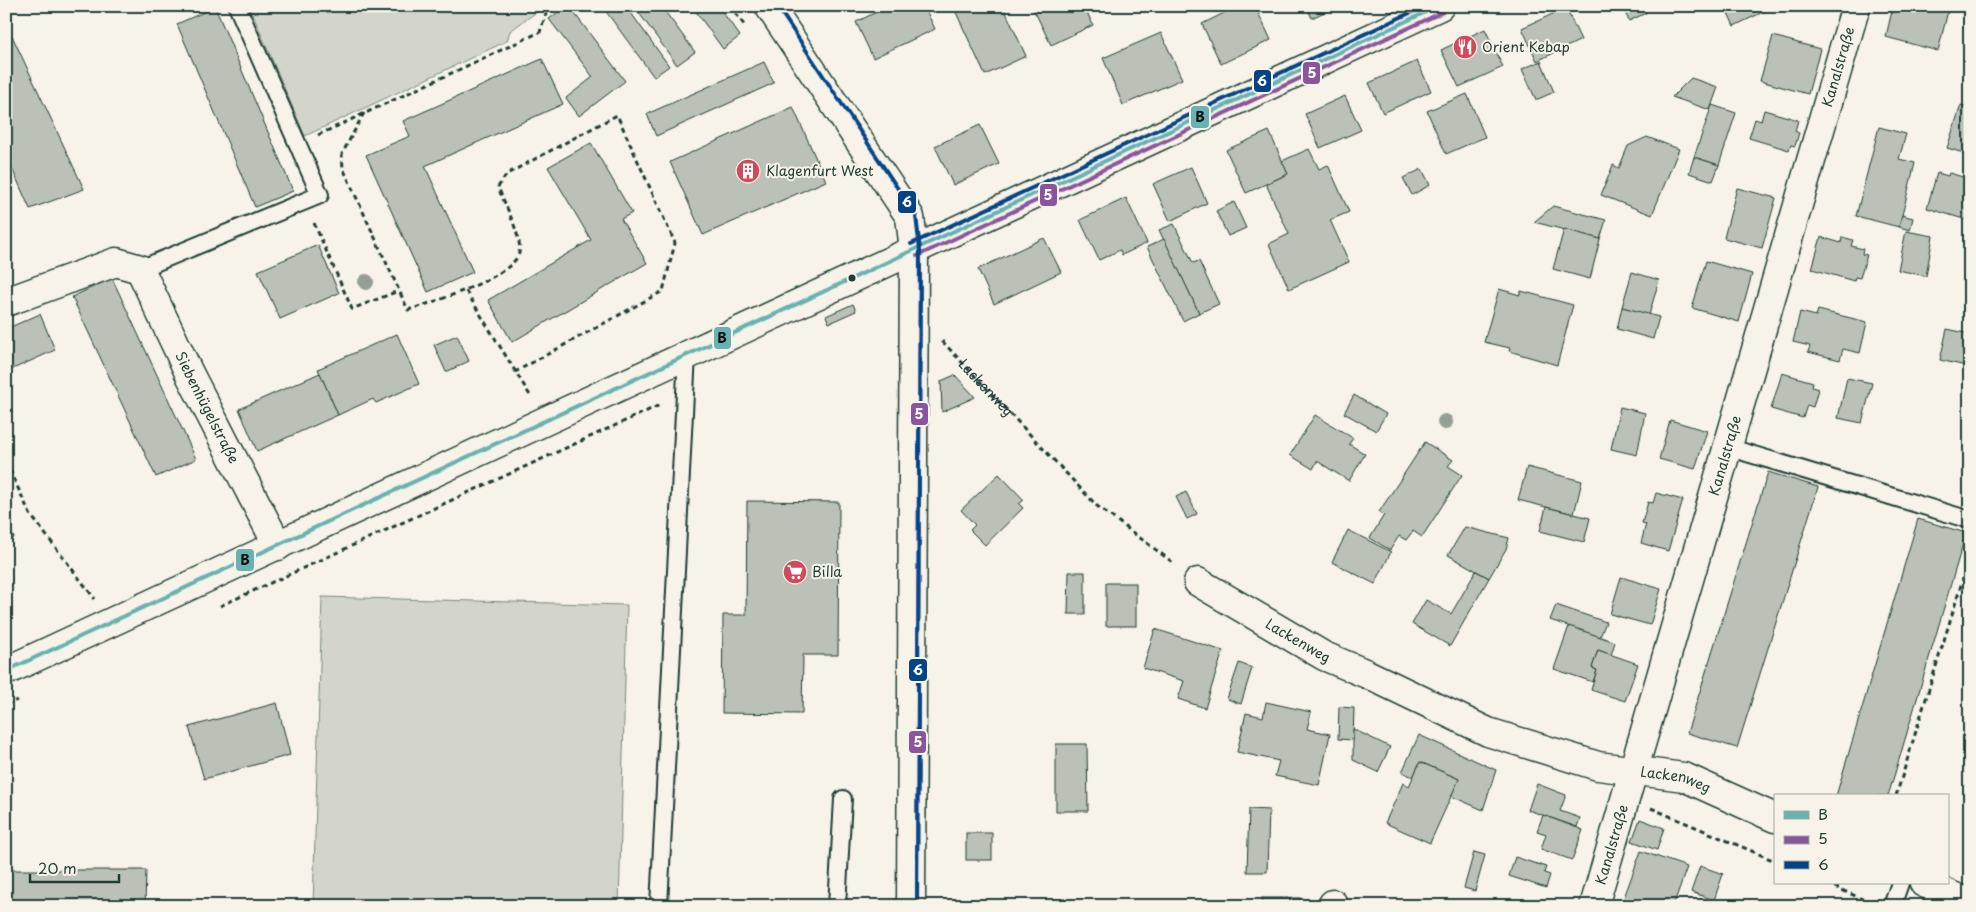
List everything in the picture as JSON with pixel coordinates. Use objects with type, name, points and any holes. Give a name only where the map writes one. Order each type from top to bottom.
[{"type":"street","points":[[769,6],[910,217],[914,250],[912,906]]},
{"type":"street","points":[[6,671],[547,422],[687,354],[1440,6]]},
{"type":"street","name":"Kanalstraße","points":[[1594,906],[1856,6]]},
{"type":"street","points":[[6,302],[116,262],[140,269]]},
{"type":"street","name":"Siebenhügelstraße","points":[[140,269],[190,375],[278,546]]},
{"type":"street","name":"Lackenweg","points":[[1198,582],[1324,656],[1367,674],[1488,732],[1598,766],[1684,778],[1774,818]]},
{"type":"street","points":[[1926,884],[1970,904]]},
{"type":"lane","points":[[140,269],[312,199],[298,145],[237,6]]},
{"type":"lane","points":[[658,906],[687,354]]},
{"type":"lane","points":[[1727,447],[1970,520]]},
{"type":"lane","points":[[837,906],[843,799]]},
{"type":"lane","points":[[1892,906],[1900,884]]},
{"type":"path","points":[[298,145],[540,32],[547,11],[553,6]]},
{"type":"path","points":[[364,113],[342,154],[343,168],[408,310],[466,291],[510,266],[519,254],[519,241],[498,188],[507,174],[618,115],[675,243],[663,291],[515,372]]},
{"type":"path","points":[[312,199],[352,309],[398,291]]},
{"type":"path","points":[[466,291],[547,422]]},
{"type":"path","name":"Lackenweg","points":[[913,309],[1097,506],[1198,582]]},
{"type":"path","points":[[6,462],[30,514],[113,622]]},
{"type":"path","points":[[1897,794],[1970,556]]},
{"type":"path","points":[[1625,797],[1774,861]]},
{"type":"path","points":[[1828,884],[1870,902]]},
{"type":"shaded area","points":[[249,6],[545,6],[510,31],[507,41],[305,136]]},
{"type":"shaded area","points":[[322,597],[627,605],[619,906],[313,906]]},
{"type":"building","points":[[566,6],[569,6],[625,81],[579,116],[566,98],[593,77],[549,19]]},
{"type":"building","points":[[602,6],[626,6],[669,66],[654,77]]},
{"type":"building","points":[[634,6],[661,6],[695,52],[677,65]]},
{"type":"building","points":[[692,6],[718,6],[740,36],[723,49]]},
{"type":"building","points":[[889,6],[924,6],[935,29],[873,58],[856,22]]},
{"type":"building","points":[[953,6],[1003,6],[1026,56],[985,75]]},
{"type":"building","points":[[1032,6],[1084,6],[1093,25],[1051,45]]},
{"type":"building","points":[[1238,6],[1255,6],[1271,40],[1221,64],[1202,24]]},
{"type":"building","points":[[1306,6],[1337,6],[1312,18]]},
{"type":"building","points":[[1622,6],[1643,6],[1646,13],[1629,21]]},
{"type":"building","points":[[1725,6],[1758,6],[1761,13],[1734,26]]},
{"type":"building","points":[[1758,6],[1776,6],[1761,13]]},
{"type":"building","points":[[1893,6],[1949,7],[1938,51],[1886,37]]},
{"type":"building","points":[[215,7],[293,191],[255,207],[177,24]]},
{"type":"building","points":[[1566,8],[1581,40],[1537,61],[1522,28]]},
{"type":"building","points":[[6,23],[84,189],[30,209],[6,155]]},
{"type":"building","points":[[1485,29],[1503,67],[1459,87],[1441,50]]},
{"type":"building","points":[[1161,33],[1182,79],[1123,105],[1103,58]]},
{"type":"building","points":[[1773,36],[1820,49],[1808,94],[1760,81]]},
{"type":"building","points":[[542,59],[563,104],[425,166],[473,272],[428,292],[366,155],[410,136],[403,121]]},
{"type":"building","points":[[1417,61],[1431,91],[1383,113],[1369,83]]},
{"type":"building","points":[[1541,61],[1554,92],[1536,100],[1522,69]]},
{"type":"building","points":[[764,62],[774,83],[656,136],[647,114]]},
{"type":"building","points":[[1691,78],[1718,87],[1710,110],[1672,97]]},
{"type":"building","points":[[1467,94],[1485,137],[1446,154],[1427,111]]},
{"type":"building","points":[[1345,96],[1361,130],[1320,148],[1305,114]]},
{"type":"building","points":[[1712,105],[1736,113],[1719,165],[1694,157]]},
{"type":"building","points":[[1961,105],[1970,108],[1970,155],[1947,148]]},
{"type":"building","name":"Klagenfurt West","points":[[793,107],[826,181],[703,235],[670,162]]},
{"type":"building","points":[[1764,110],[1798,120],[1795,131],[1799,133],[1795,146],[1791,145],[1789,150],[1749,138],[1755,119],[1761,121]]},
{"type":"building","points":[[980,125],[999,164],[953,185],[935,146]]},
{"type":"building","points":[[1879,127],[1906,134],[1899,159],[1915,163],[1899,227],[1856,216]]},
{"type":"building","points":[[1269,131],[1288,174],[1246,193],[1226,150]]},
{"type":"building","points":[[1647,137],[1679,149],[1652,215],[1601,195],[1613,165],[1619,168],[1628,146]]},
{"type":"building","points":[[591,143],[632,213],[621,219],[647,263],[512,342],[488,300],[591,240],[548,167]]},
{"type":"building","points":[[1309,149],[1319,169],[1328,165],[1349,212],[1330,220],[1349,262],[1289,289],[1269,244],[1289,234],[1266,184],[1288,174],[1282,161]]},
{"type":"building","points":[[1694,157],[1719,165],[1713,181],[1689,173]]},
{"type":"building","points":[[1191,167],[1207,203],[1170,221],[1153,184]]},
{"type":"building","points":[[1422,169],[1430,185],[1412,195],[1403,178]]},
{"type":"building","points":[[1937,173],[1948,176],[1949,173],[1970,179],[1970,209],[1967,220],[1927,208]]},
{"type":"building","points":[[1737,188],[1776,198],[1762,248],[1724,238]]},
{"type":"building","points":[[1126,198],[1147,243],[1122,255],[1120,250],[1099,260],[1080,220]]},
{"type":"building","points":[[1234,202],[1246,228],[1228,236],[1216,211]]},
{"type":"building","points":[[1553,206],[1606,220],[1600,239],[1534,222]]},
{"type":"building","points":[[1902,215],[1913,218],[1910,230],[1899,227]]},
{"type":"building","points":[[1174,224],[1193,263],[1199,261],[1219,304],[1199,313],[1159,230]]},
{"type":"building","points":[[1564,229],[1600,239],[1590,279],[1553,269]]},
{"type":"building","points":[[1906,231],[1933,236],[1926,276],[1898,270]]},
{"type":"building","points":[[1821,237],[1841,243],[1842,237],[1853,240],[1851,246],[1863,249],[1862,254],[1867,255],[1860,278],[1855,277],[1854,281],[1812,269]]},
{"type":"building","points":[[1044,238],[1061,272],[994,304],[978,269]]},
{"type":"building","points":[[1164,239],[1199,313],[1183,321],[1147,247]]},
{"type":"building","points":[[318,245],[339,293],[280,319],[258,271]]},
{"type":"building","points":[[1706,261],[1752,274],[1739,322],[1692,308]]},
{"type":"building","points":[[1632,272],[1659,280],[1649,315],[1622,307]]},
{"type":"building","points":[[112,278],[196,459],[156,477],[72,297]]},
{"type":"building","points":[[1499,289],[1520,295],[1521,291],[1573,305],[1557,365],[1509,351],[1510,348],[1484,342]]},
{"type":"building","points":[[853,304],[856,311],[829,323],[826,316]]},
{"type":"building","points":[[1622,307],[1659,317],[1653,339],[1617,329]]},
{"type":"building","points":[[1818,310],[1867,322],[1860,353],[1843,349],[1840,360],[1808,352],[1810,346],[1793,342],[1800,312],[1816,316]]},
{"type":"building","points":[[40,314],[55,350],[6,372],[6,329]]},
{"type":"building","points":[[1947,329],[1970,334],[1970,367],[1940,360]]},
{"type":"building","points":[[397,334],[419,384],[376,403],[373,399],[338,415],[318,369]]},
{"type":"building","points":[[457,335],[469,361],[446,372],[434,345]]},
{"type":"building","points":[[320,373],[338,415],[257,451],[239,409]]},
{"type":"building","points":[[1782,373],[1813,382],[1812,387],[1818,389],[1813,407],[1807,405],[1803,418],[1771,409]]},
{"type":"building","points":[[955,375],[975,397],[942,412],[941,381]]},
{"type":"building","points":[[1847,378],[1872,383],[1862,423],[1838,418]]},
{"type":"building","points":[[1354,395],[1386,414],[1376,431],[1344,413]]},
{"type":"building","points":[[1620,407],[1645,413],[1637,455],[1611,449]]},
{"type":"building","points":[[1315,415],[1353,438],[1349,444],[1365,454],[1349,481],[1317,461],[1313,469],[1290,455]]},
{"type":"building","points":[[1670,420],[1707,431],[1695,469],[1659,459]]},
{"type":"building","points":[[1425,442],[1453,460],[1448,466],[1462,475],[1422,537],[1413,531],[1406,540],[1399,536],[1390,550],[1370,538],[1384,515],[1379,512]]},
{"type":"building","points":[[1527,467],[1582,481],[1574,514],[1518,500]]},
{"type":"building","points":[[1768,472],[1818,487],[1737,748],[1687,733]]},
{"type":"building","points":[[999,474],[1024,500],[1019,504],[1023,508],[985,545],[970,530],[975,525],[961,510]]},
{"type":"building","points":[[1186,492],[1197,514],[1187,519],[1176,497]]},
{"type":"building","points":[[1656,493],[1683,500],[1668,551],[1641,543],[1646,524],[1642,523],[1648,502],[1653,503]]},
{"type":"building","points":[[747,501],[839,502],[838,655],[803,655],[802,714],[722,713],[723,615],[746,615]]},
{"type":"building","points":[[1546,507],[1590,518],[1584,542],[1540,531]]},
{"type":"building","points":[[1918,519],[1966,533],[1889,794],[1837,794]]},
{"type":"building","points":[[6,520],[14,538],[6,542]]},
{"type":"building","points":[[1465,527],[1509,538],[1506,549],[1489,578],[1448,555]]},
{"type":"building","points":[[1348,530],[1391,552],[1375,584],[1332,562]]},
{"type":"building","points":[[1476,571],[1489,578],[1450,646],[1412,624],[1426,600],[1451,614]]},
{"type":"building","points":[[1069,572],[1085,572],[1085,614],[1068,614]]},
{"type":"building","points":[[1621,577],[1661,589],[1650,625],[1610,614]]},
{"type":"building","points":[[1106,583],[1136,583],[1136,626],[1106,626]]},
{"type":"building","points":[[1556,605],[1606,622],[1600,637],[1550,620]]},
{"type":"building","points":[[1569,626],[1615,642],[1611,655],[1598,650],[1592,668],[1597,670],[1593,682],[1554,669]]},
{"type":"building","points":[[1155,629],[1223,651],[1205,708],[1178,699],[1184,681],[1143,668]]},
{"type":"building","points":[[1598,650],[1638,664],[1625,701],[1591,690],[1597,670],[1592,668]]},
{"type":"building","points":[[1239,663],[1252,668],[1241,704],[1227,699]]},
{"type":"building","points":[[1266,702],[1311,712],[1307,729],[1330,734],[1319,785],[1275,776],[1279,761],[1237,752],[1246,713],[1263,717]]},
{"type":"building","points":[[277,703],[290,755],[204,779],[189,727]]},
{"type":"building","points":[[1339,707],[1354,708],[1353,740],[1338,739]]},
{"type":"building","points":[[1353,729],[1390,747],[1378,772],[1353,760]]},
{"type":"building","points":[[1419,735],[1496,770],[1483,810],[1451,796],[1459,779],[1420,762],[1413,777],[1402,772]]},
{"type":"building","points":[[1056,744],[1087,744],[1088,811],[1056,811]]},
{"type":"building","points":[[1420,762],[1459,779],[1430,843],[1385,823],[1403,783],[1409,786]]},
{"type":"building","points":[[1537,784],[1566,795],[1560,811],[1580,818],[1577,827],[1528,810]]},
{"type":"building","points":[[1249,809],[1269,810],[1267,872],[1247,872]]},
{"type":"building","points":[[1543,815],[1583,830],[1572,860],[1541,849],[1546,834],[1537,831]]},
{"type":"building","points":[[1640,819],[1664,828],[1657,850],[1632,841]]},
{"type":"building","points":[[966,833],[992,833],[992,860],[966,860]]},
{"type":"building","points":[[1641,851],[1687,867],[1673,906],[1630,906],[1622,903]]},
{"type":"building","points":[[1474,852],[1485,855],[1475,891],[1464,888]]},
{"type":"building","points":[[1515,857],[1546,867],[1544,873],[1550,875],[1546,888],[1509,876]]},
{"type":"building","points":[[1700,866],[1723,874],[1714,900],[1691,892]]},
{"type":"building","points":[[6,870],[146,870],[145,906],[6,906]]},
{"type":"building","points":[[1262,898],[1300,898],[1300,906],[1262,906]]},
{"type":"transit line","name":"6","points":[[777,6],[916,216],[920,250],[917,906]]},
{"type":"transit line","name":"6","points":[[911,244],[1425,6]]},
{"type":"transit line","name":"B","points":[[6,671],[1439,6]]},
{"type":"transit line","name":"5","points":[[917,256],[1443,12]]},
{"type":"transit line","name":"5","points":[[917,906],[920,250]]},
{"type":"place","name":"Orient Kebap","points":[[1465,47]]},
{"type":"place","name":"Klagenfurt West","points":[[748,171]]},
{"type":"place","name":"Billa","points":[[795,572]]}]
